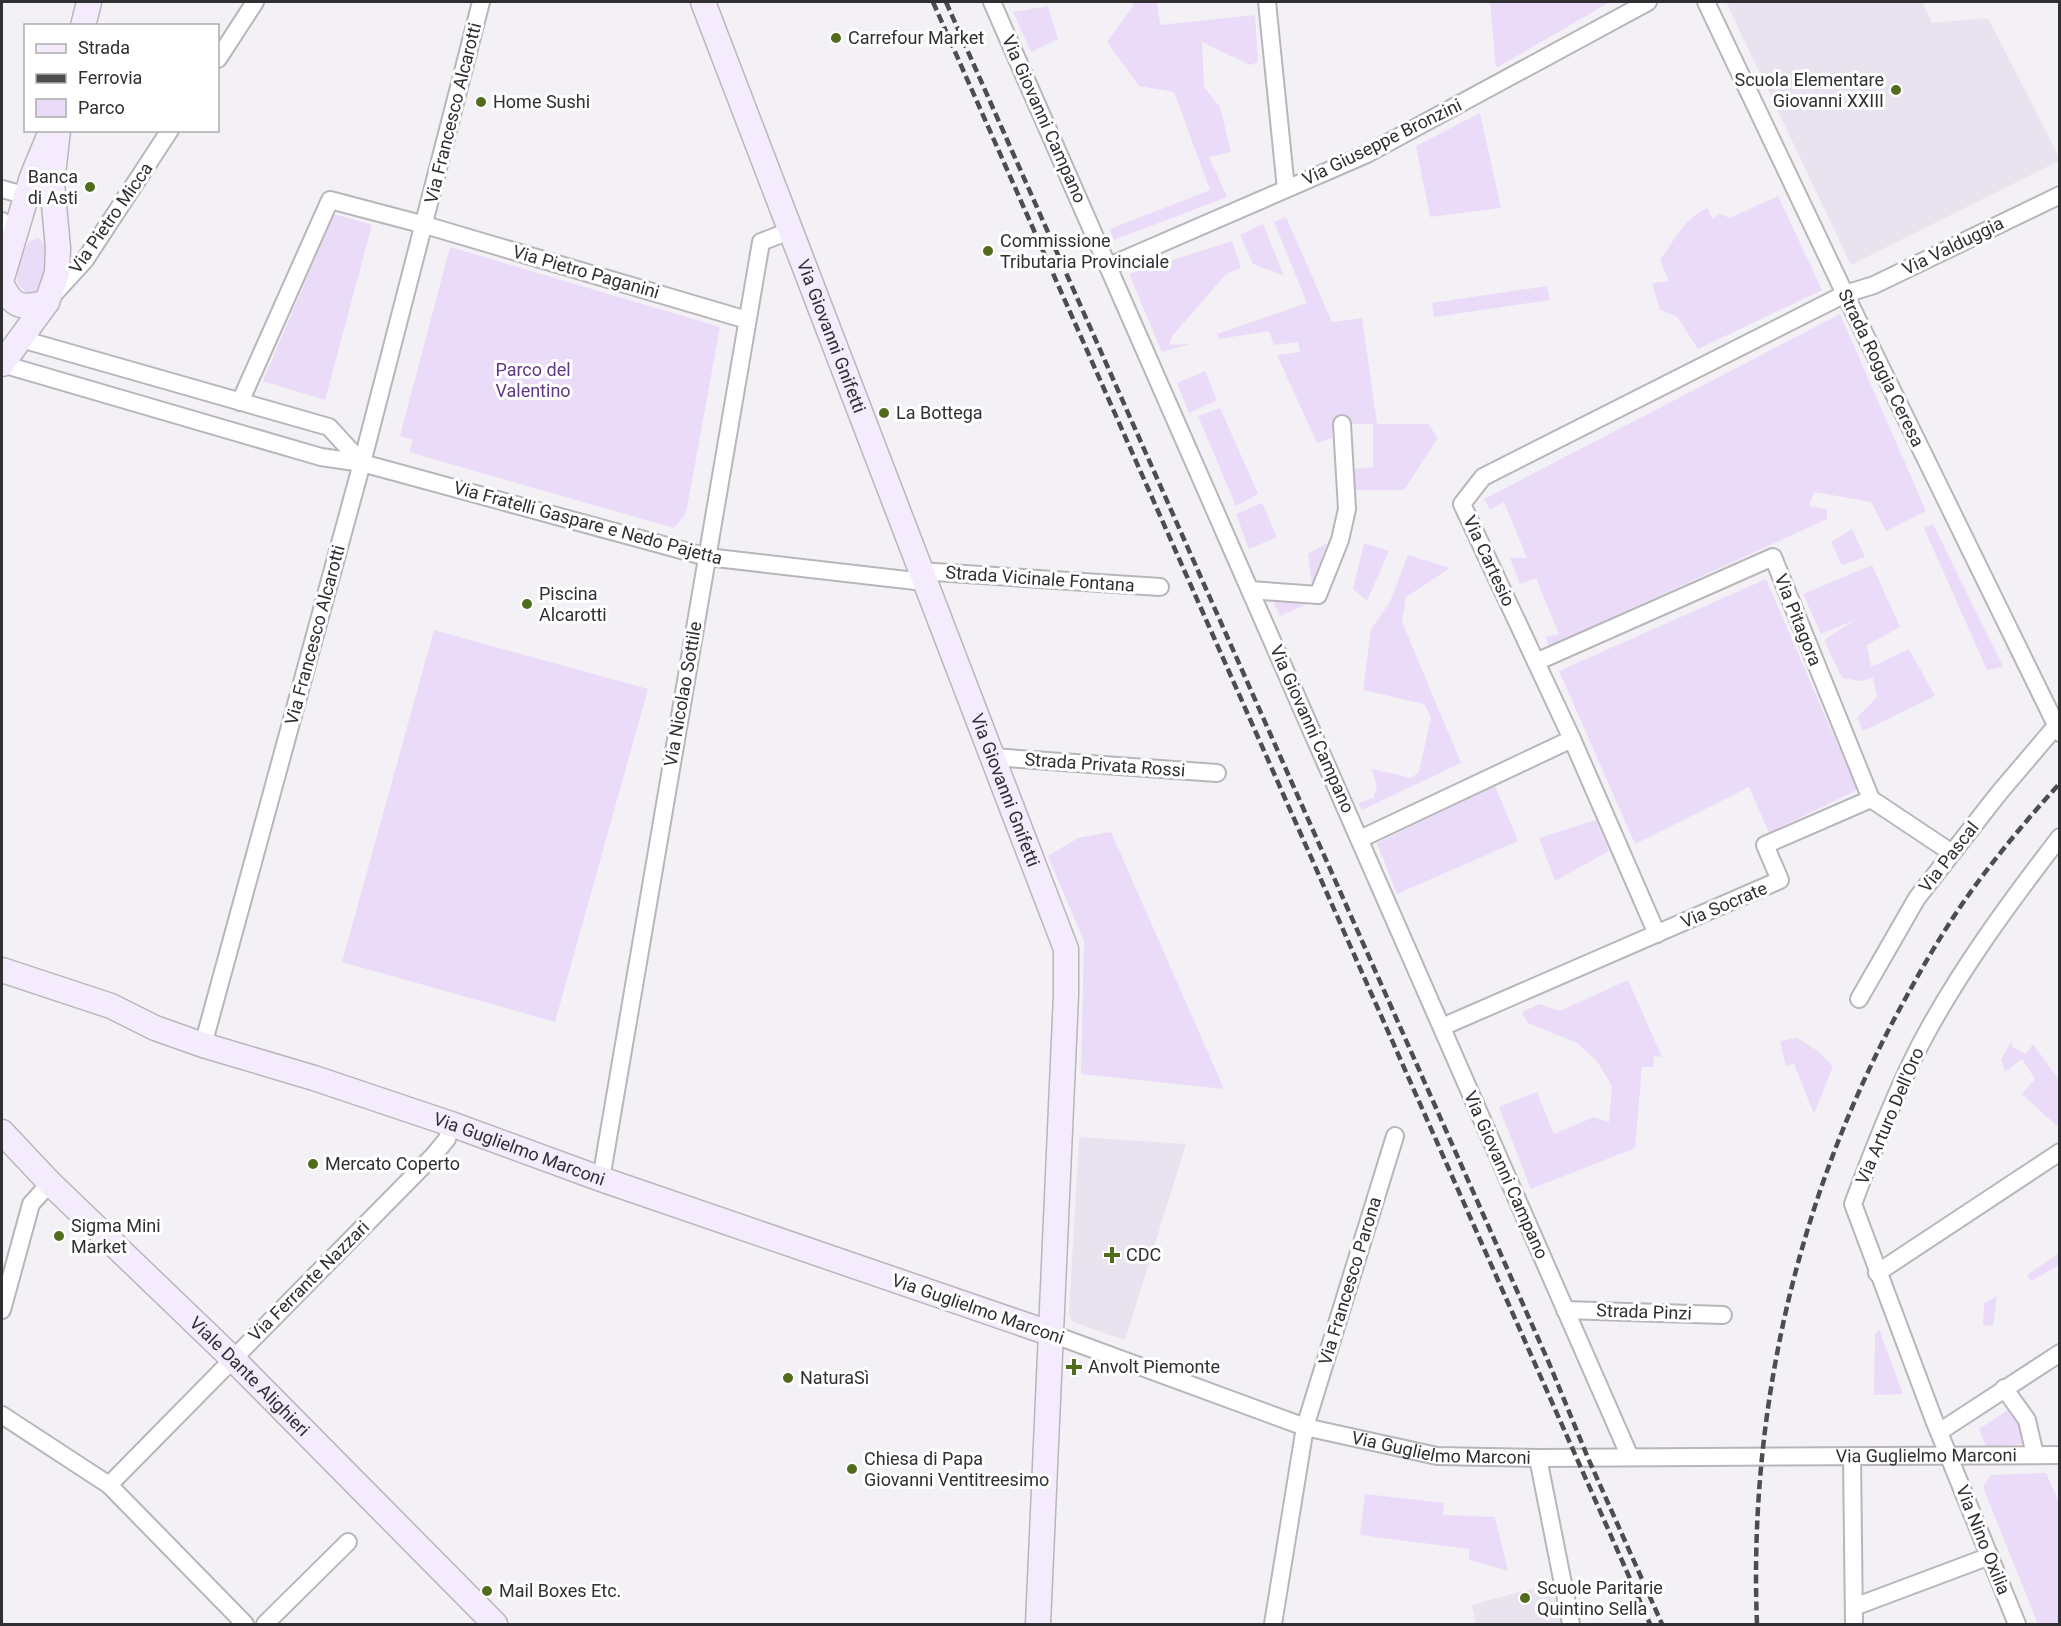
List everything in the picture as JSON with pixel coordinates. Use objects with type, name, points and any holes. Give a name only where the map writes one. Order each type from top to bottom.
[{"type":"main road","points":[[84,24],[89,2]]},
{"type":"main road","name":"Via Giovanni Gnifetti","points":[[703,2],[1066,950],[1052,1334],[1038,1624]]},
{"type":"main road","points":[[2,278],[10,233],[27,196],[50,132]]},
{"type":"main road","points":[[2,364],[46,303],[57,273],[52,183],[58,132]]},
{"type":"main road","points":[[27,196],[35,198],[55,225]]},
{"type":"main road","points":[[10,233],[55,225]]},
{"type":"main road","points":[[2,285],[8,298],[20,305],[30,307],[46,303]]},
{"type":"main road","name":"Via Guglielmo Marconi","points":[[2,970],[111,1006],[154,1028],[203,1045],[314,1078],[452,1124],[600,1179],[1052,1334]]},
{"type":"main road","name":"Viale Dante Alighieri","points":[[2,1132],[50,1183],[233,1359],[495,1624]]},
{"type":"street","points":[[219,57],[255,2]]},
{"type":"street","name":"Via Francesco Alcarotti","points":[[203,1045],[362,463],[482,2]]},
{"type":"street","name":"Via Giovanni Campano","points":[[992,2],[1630,1457]]},
{"type":"street","points":[[1267,2],[1286,189]]},
{"type":"street","name":"Via Giuseppe Bronzini","points":[[1109,266],[1367,154],[1648,2]]},
{"type":"street","name":"Strada Roggia Ceresa","points":[[1706,2],[1845,294],[2058,729]]},
{"type":"street","name":"Via Pietro Micca","points":[[46,303],[85,260],[170,132]]},
{"type":"street","points":[[2,189],[27,196]]},
{"type":"street","name":"Via Valduggia","points":[[1845,294],[1874,285],[2060,195]]},
{"type":"street","name":"Via Francesco Alcarotti","points":[[240,402],[330,200],[425,225]]},
{"type":"street","name":"Via Pietro Paganini","points":[[425,225],[747,320]]},
{"type":"street","name":"Via Nicolao Sottile","points":[[600,1179],[760,242],[792,230]]},
{"type":"street","name":"Via Cartesio","points":[[1572,739],[1462,504],[1483,477],[1845,294]]},
{"type":"street","points":[[21,339],[328,427],[362,463]]},
{"type":"street","name":"Via Fratelli Gaspare e Nedo Pajetta","points":[[2,364],[321,457],[362,463],[706,557],[922,576]]},
{"type":"street","points":[[1250,590],[1318,596],[1340,540],[1347,509],[1342,424]]},
{"type":"street","name":"Via Pitagora","points":[[1536,662],[1773,557],[1872,799]]},
{"type":"street","name":"Strada Vicinale Fontana","points":[[922,576],[1160,587]]},
{"type":"street","name":"Via Pascal","points":[[1859,999],[1917,898],[1999,793],[2058,729]]},
{"type":"street","points":[[1360,839],[1572,739]]},
{"type":"street","name":"Via Socrate","points":[[1572,739],[1657,934]]},
{"type":"street","name":"Strada Privata Rossi","points":[[992,757],[1217,773]]},
{"type":"street","points":[[1872,799],[1952,854]]},
{"type":"street","name":"Via Socrate","points":[[1442,1027],[1780,880],[1765,844],[1872,799]]},
{"type":"street","name":"Via Arturo Dell'Oro","points":[[1949,1455],[1877,1274],[1853,1204],[1876,1143],[1920,1045],[1966,967],[2013,898],[2060,837]]},
{"type":"street","name":"Via Ferrante Nazzari","points":[[109,1485],[433,1156],[447,1138],[452,1124]]},
{"type":"street","name":"Via Francesco Parona","points":[[1273,1624],[1305,1427],[1395,1136]]},
{"type":"street","points":[[1877,1274],[2060,1152]]},
{"type":"street","points":[[2,1310],[31,1204],[50,1183]]},
{"type":"street","name":"Strada Pinzi","points":[[1565,1310],[1723,1315]]},
{"type":"street","name":"Via Guglielmo Marconi","points":[[1052,1334],[1305,1427],[1437,1456],[1538,1458],[2060,1455]]},
{"type":"street","points":[[1939,1432],[2060,1353]]},
{"type":"street","points":[[2004,1388],[2027,1419],[2035,1455]]},
{"type":"street","points":[[2,1415],[109,1485],[245,1624]]},
{"type":"street","name":"Via Nino Oxilia","points":[[1949,1455],[2017,1624]]},
{"type":"street","points":[[1852,1456],[1854,1624]]},
{"type":"street","points":[[1538,1458],[1571,1624]]},
{"type":"street","points":[[265,1624],[348,1542]]},
{"type":"street","points":[[1854,1607],[1990,1556]]},
{"type":"shaded area","name":"Scuola Elementare Giovanni XXIII","points":[[1726,2],[1922,2],[1932,23],[1988,18],[2059,161],[1851,265]]},
{"type":"shaded area","name":"CDC","points":[[1079,1137],[1186,1144],[1125,1340],[1073,1322],[1069,1314]]},
{"type":"shaded area","name":"Scuole Paritarie Quintino Sella","points":[[1552,1585],[1560,1624],[1476,1624],[1472,1605]]},
{"type":"green space","points":[[1133,2],[1157,2],[1160,25],[1255,15],[1258,62],[1250,65],[1202,42],[1204,87],[1220,107],[1231,152],[1209,157],[1227,197],[1114,240],[1110,229],[1210,190],[1174,92],[1139,86],[1107,42],[1133,6]]},
{"type":"green space","points":[[1490,2],[1610,2],[1496,68]]},
{"type":"green space","points":[[1048,6],[1058,39],[1031,52],[1013,12]]},
{"type":"green space","points":[[1480,113],[1501,208],[1430,217],[1416,146]]},
{"type":"green space","points":[[1778,196],[1822,290],[1698,349],[1677,317],[1660,310],[1652,283],[1669,281],[1660,260],[1681,230],[1700,212],[1708,208],[1712,219],[1720,214],[1730,218]]},
{"type":"green space","points":[[334,214],[372,225],[325,400],[263,381]]},
{"type":"green space","points":[[1286,217],[1332,322],[1362,318],[1377,424],[1428,424],[1438,438],[1404,490],[1355,490],[1355,469],[1373,467],[1373,424],[1332,424],[1332,438],[1317,443],[1277,355],[1300,352],[1298,342],[1274,345],[1269,331],[1219,339],[1213,326],[1217,334],[1307,303],[1274,222]]},
{"type":"green space","points":[[1263,224],[1284,276],[1253,264],[1240,235]]},
{"type":"green space","points":[[38,238],[47,250],[47,270],[40,291],[33,294],[26,293],[18,284],[16,275],[24,249],[30,241]]},
{"type":"green space","points":[[1232,241],[1241,268],[1226,274],[1173,335],[1169,345],[1190,344],[1162,352],[1129,274]]},
{"type":"green space","name":"Parco del Valentino","points":[[450,247],[720,327],[686,513],[674,528],[409,452],[413,440],[400,436]]},
{"type":"green space","points":[[1547,286],[1550,300],[1434,317],[1432,303]]},
{"type":"green space","points":[[1840,314],[1926,511],[1886,531],[1871,502],[1814,492],[1809,506],[1827,509],[1827,519],[1549,646],[1546,637],[1559,634],[1536,578],[1520,584],[1510,558],[1527,558],[1504,502],[1490,510],[1484,499]]},
{"type":"green space","points":[[1205,371],[1217,400],[1189,413],[1177,383]]},
{"type":"green space","points":[[1220,408],[1258,494],[1236,506],[1198,416]]},
{"type":"green space","points":[[1262,503],[1277,537],[1249,549],[1236,514]]},
{"type":"green space","points":[[1933,524],[2003,667],[1987,670],[1924,528]]},
{"type":"green space","points":[[1852,529],[1865,557],[1842,565],[1831,542]]},
{"type":"green space","points":[[1327,543],[1312,585],[1308,554]]},
{"type":"green space","points":[[1364,543],[1389,551],[1367,601],[1353,589]]},
{"type":"green space","points":[[1408,555],[1450,568],[1406,597],[1402,622],[1461,763],[1362,810],[1358,803],[1373,798],[1377,787],[1372,769],[1411,778],[1419,772],[1431,717],[1424,704],[1363,690],[1371,629],[1390,602]]},
{"type":"green space","points":[[1872,565],[1900,627],[1867,645],[1871,667],[1909,649],[1935,696],[1863,731],[1857,718],[1877,697],[1873,677],[1862,681],[1842,678],[1824,640],[1855,620],[1821,634],[1803,594]]},
{"type":"green space","points":[[1766,579],[1857,790],[1769,833],[1749,787],[1635,844],[1559,671]]},
{"type":"green space","points":[[1277,596],[1309,603],[1280,616],[1271,597]]},
{"type":"green space","points":[[434,630],[648,689],[555,1022],[342,962]]},
{"type":"green space","points":[[1495,786],[1518,841],[1397,894],[1377,843]]},
{"type":"green space","points":[[1596,820],[1609,851],[1555,881],[1539,838]]},
{"type":"green space","points":[[1111,832],[1224,1089],[1081,1074],[1084,941],[1048,856],[1078,838]]},
{"type":"green space","points":[[1628,980],[1662,1057],[1654,1056],[1653,1067],[1642,1067],[1635,1148],[1531,1189],[1499,1107],[1537,1092],[1554,1134],[1594,1117],[1609,1122],[1612,1086],[1597,1061],[1577,1043],[1528,1023],[1522,1012],[1540,1004],[1560,1011]]},
{"type":"green space","points":[[1797,1038],[1818,1051],[1833,1066],[1814,1114],[1794,1064],[1786,1066],[1780,1041]]},
{"type":"green space","points":[[2012,1040],[2012,1047],[2026,1054],[2033,1044],[2059,1080],[2059,1128],[2022,1094],[2035,1079],[2022,1059],[2005,1072],[2001,1060]]},
{"type":"green space","points":[[2059,1253],[2059,1265],[2031,1281],[2027,1275]]},
{"type":"green space","points":[[1997,1296],[1993,1326],[1983,1325],[1984,1303]]},
{"type":"green space","points":[[1879,1329],[1903,1394],[1874,1395],[1875,1334]]},
{"type":"green space","points":[[2008,1410],[2018,1423],[2023,1444],[1986,1446],[1979,1429]]},
{"type":"green space","points":[[2046,1473],[2059,1502],[2059,1624],[2038,1624],[1983,1487],[1991,1475]]},
{"type":"green space","points":[[1365,1494],[1444,1503],[1443,1515],[1495,1517],[1508,1571],[1469,1560],[1469,1549],[1360,1535]]},
{"type":"railway","points":[[933,2],[1650,1624]]},
{"type":"railway","points":[[946,2],[1549,1363],[1588,1458],[1662,1624]]},
{"type":"railway","points":[[1757,1624],[1757,1542],[1762,1459],[1773,1378],[1789,1298],[1811,1218],[1838,1141],[1871,1065],[1939,940],[1963,902],[1993,862],[2060,783]]},
{"type":"place","name":"Carrefour Market","points":[[836,38]]},
{"type":"place","name":"Scuola Elementare Giovanni XXIII","points":[[1896,90]]},
{"type":"place","name":"Home Sushi","points":[[481,102]]},
{"type":"place","name":"Banca di Asti","points":[[90,187]]},
{"type":"place","name":"Commissione Tributaria Provinciale","points":[[988,251]]},
{"type":"place","name":"La Bottega","points":[[884,413]]},
{"type":"place","name":"Piscina Alcarotti","points":[[527,604]]},
{"type":"place","name":"Mercato Coperto","points":[[313,1164]]},
{"type":"place","name":"Sigma Mini Market","points":[[59,1236]]},
{"type":"place","name":"CDC","points":[[1112,1255]]},
{"type":"place","name":"Anvolt Piemonte","points":[[1074,1367]]},
{"type":"place","name":"NaturaSì","points":[[788,1378]]},
{"type":"place","name":"Chiesa di Papa Giovanni Ventitreesimo","points":[[852,1469]]},
{"type":"place","name":"Mail Boxes Etc.","points":[[487,1591]]},
{"type":"place","name":"Scuole Paritarie Quintino Sella","points":[[1525,1598]]}]
